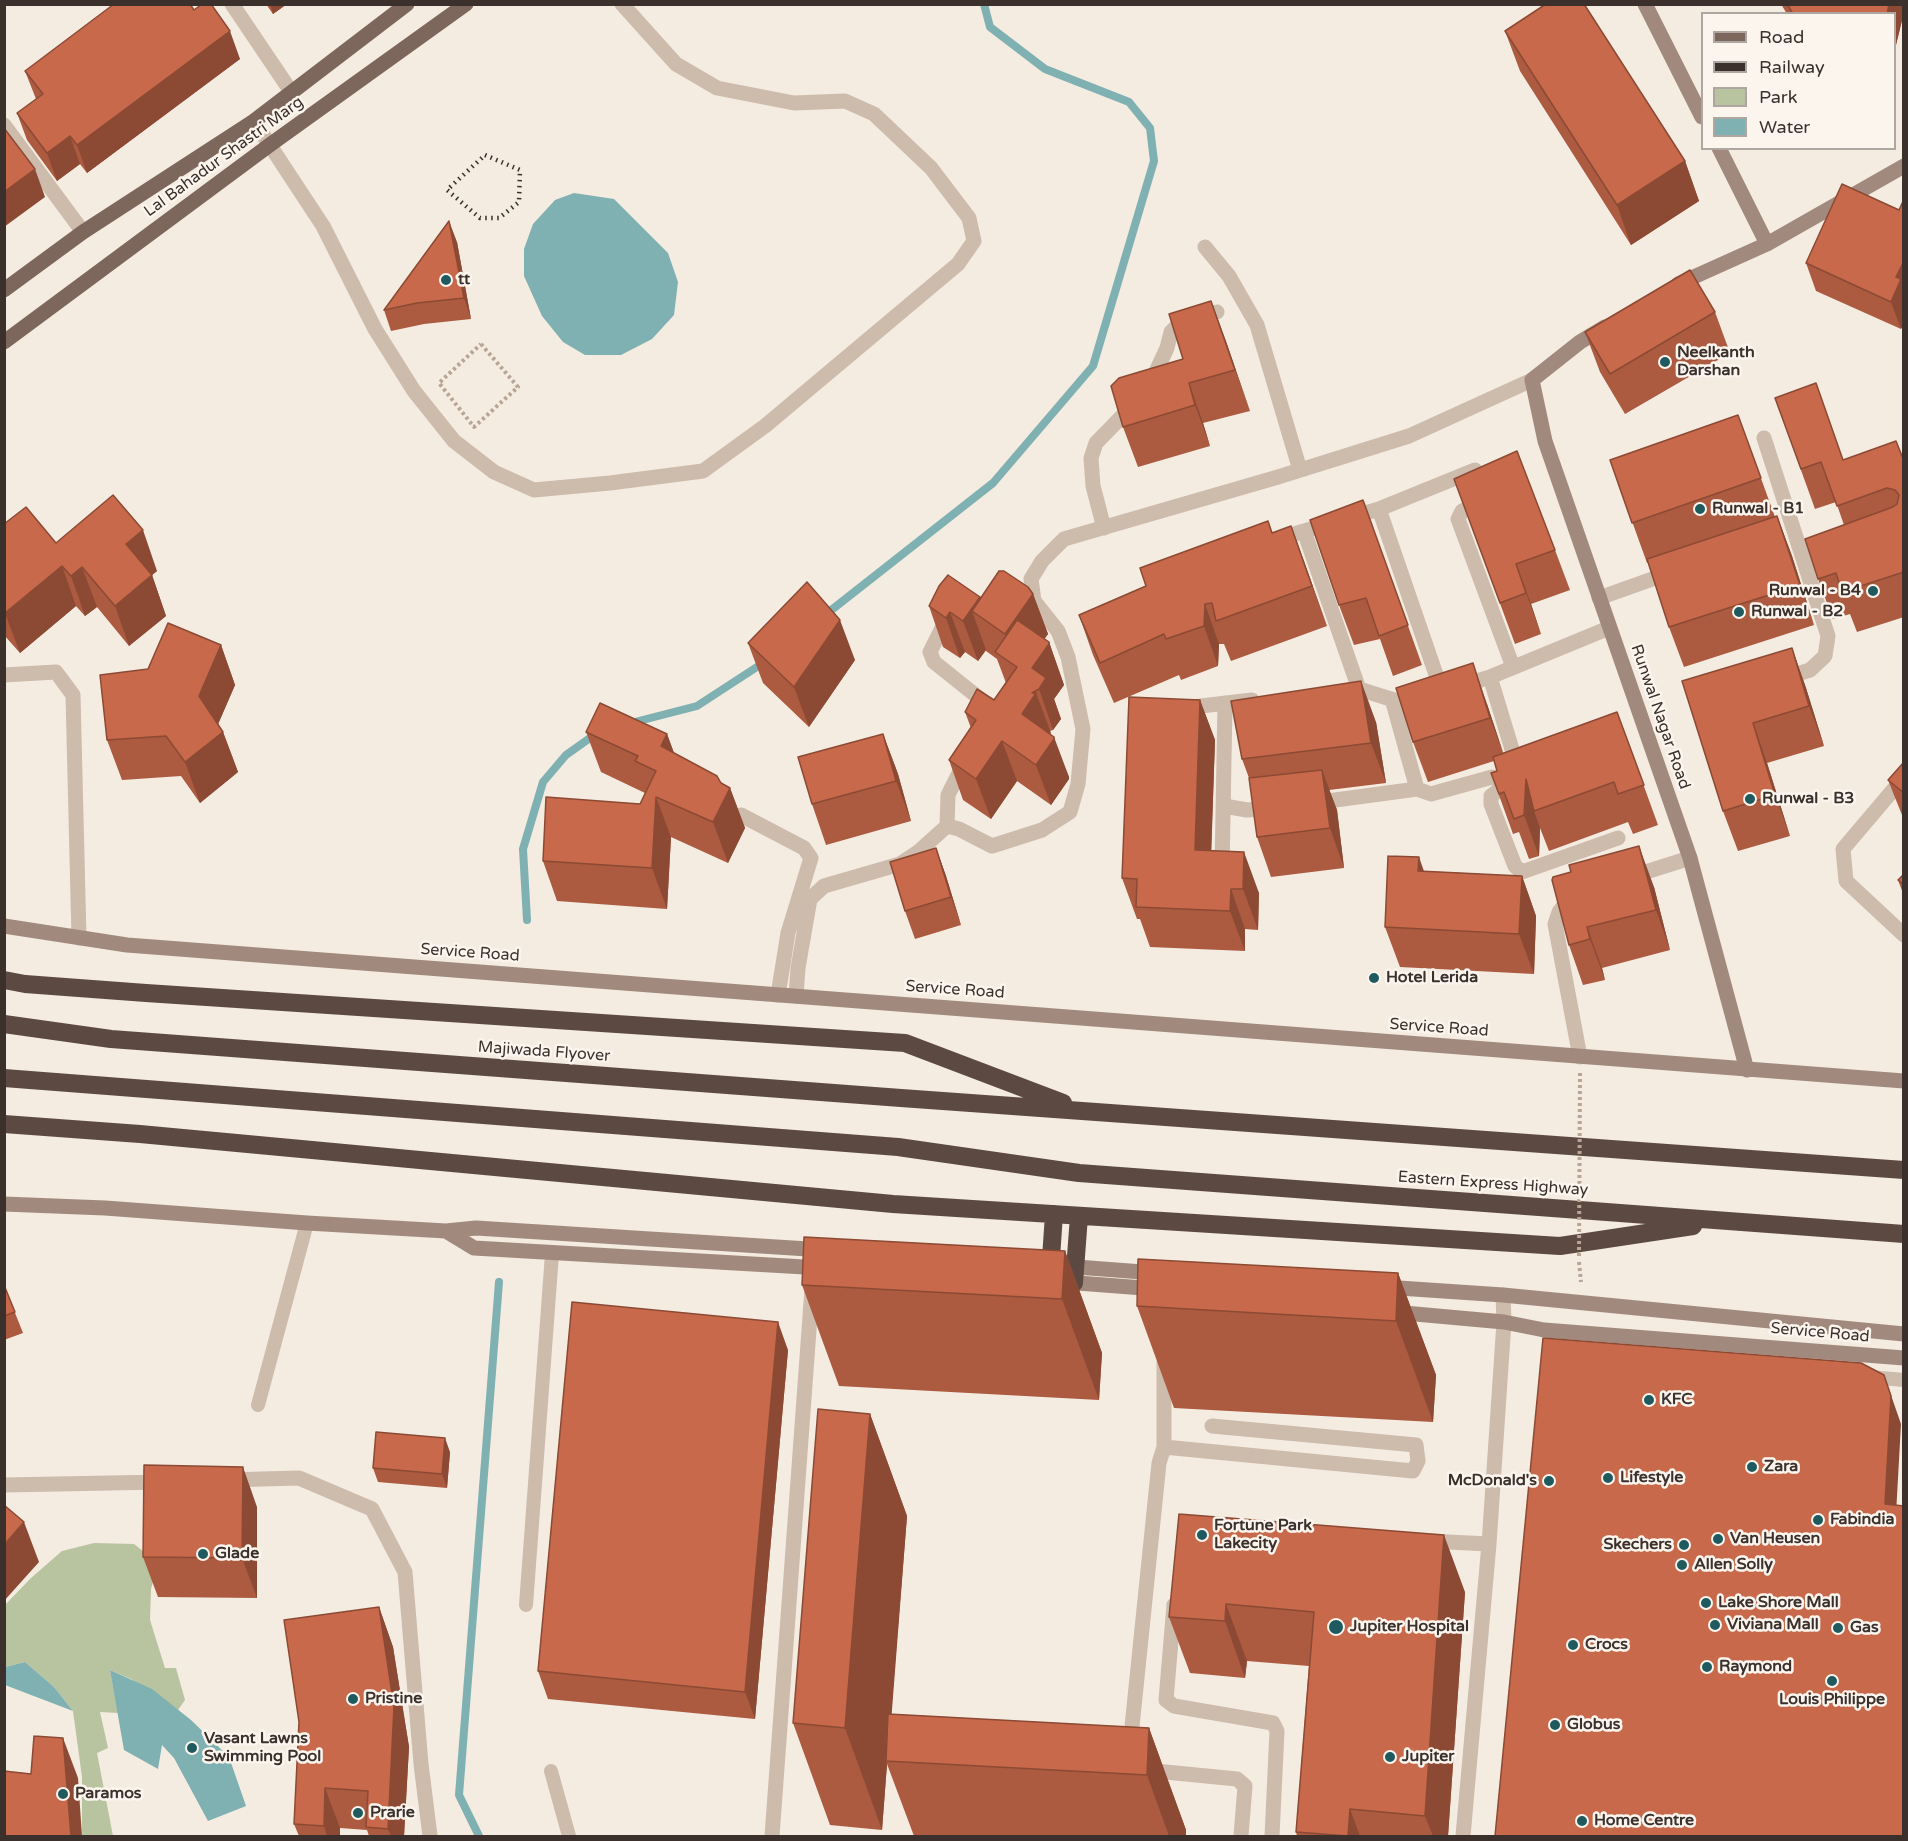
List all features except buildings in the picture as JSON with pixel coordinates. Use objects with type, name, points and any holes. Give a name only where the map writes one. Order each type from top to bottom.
[{"type":"highway","points":[[4,980],[25,984],[158,994],[905,1042],[1081,1110],[1904,1170]]},
{"type":"highway","name":"Majiwada Flyover","points":[[4,1024],[111,1039],[1081,1110]]},
{"type":"highway","name":"Eastern Express Highway","points":[[4,1078],[898,1147],[1079,1173],[1904,1234]]},
{"type":"highway","points":[[4,1124],[140,1134],[893,1204],[1560,1246],[1728,1221]]},
{"type":"highway","points":[[1044,1273],[1054,1214]]},
{"type":"highway","points":[[1075,1275],[1079,1216]]},
{"type":"main road","name":"Lal Bahadur Shastri Marg","points":[[4,290],[83,232],[254,121],[407,4]]},
{"type":"main road","name":"Lal Bahadur Shastri Marg","points":[[4,342],[271,144],[466,4]]},
{"type":"street","points":[[232,4],[292,93]]},
{"type":"street","points":[[254,121],[323,226],[375,329],[414,391],[454,441],[494,472],[534,490],[703,471],[765,426],[958,264],[974,241],[969,218],[931,168],[874,114],[845,101],[794,103],[717,88],[676,64],[622,4]]},
{"type":"street","points":[[1645,4],[1701,115]]},
{"type":"street","points":[[4,125],[83,232]]},
{"type":"street","points":[[1720,150],[1767,244]]},
{"type":"street","points":[[1666,291],[1767,244],[1904,166]]},
{"type":"street","points":[[1205,247],[1229,276],[1257,325],[1300,470]]},
{"type":"street","points":[[1104,528],[1093,486],[1091,458],[1096,443],[1137,401],[1154,376],[1172,332],[1179,324],[1193,317],[1217,312]]},
{"type":"street","points":[[947,826],[959,829],[992,846],[1042,830],[1070,812],[1078,784],[1083,729],[1068,657],[1058,631],[1034,601],[1031,579],[1042,561],[1064,539],[1409,436],[1532,380],[1580,342],[1618,319]]},
{"type":"street","name":"Runwal Nagar Road","points":[[1532,380],[1545,441],[1690,858],[1747,1070]]},
{"type":"street","points":[[1764,438],[1788,535],[1813,572],[1828,636],[1825,656],[1810,670],[1769,683]]},
{"type":"street","points":[[1260,544],[1379,509],[1475,470]]},
{"type":"street","points":[[1495,498],[1462,511],[1458,519],[1513,667]]},
{"type":"street","points":[[1379,509],[1442,692]]},
{"type":"street","points":[[1304,531],[1359,689]]},
{"type":"street","points":[[1599,598],[1681,570]]},
{"type":"street","points":[[1014,601],[1034,601]]},
{"type":"street","points":[[956,608],[950,611],[930,652],[934,662],[984,702],[988,714],[983,724]]},
{"type":"street","points":[[1326,693],[1359,689],[1396,700],[1442,692],[1490,677],[1609,628]]},
{"type":"street","points":[[4,675],[56,672],[73,695],[80,938]]},
{"type":"street","points":[[1490,677],[1521,781]]},
{"type":"street","points":[[1167,710],[1270,699]]},
{"type":"street","points":[[1392,699],[1417,789]]},
{"type":"street","points":[[1222,873],[1225,703]]},
{"type":"street","points":[[796,996],[798,968],[810,899],[824,886],[900,864],[918,852],[947,826],[948,795],[968,754]]},
{"type":"street","points":[[1224,806],[1247,810],[1417,789],[1431,794],[1492,777],[1521,781]]},
{"type":"street","points":[[1904,777],[1844,849],[1846,880],[1904,935]]},
{"type":"street","points":[[1521,781],[1491,796],[1491,804],[1515,866],[1522,872],[1618,838]]},
{"type":"street","points":[[741,815],[804,848],[811,858],[788,933],[778,995]]},
{"type":"street","points":[[1616,882],[1690,858]]},
{"type":"street","points":[[1580,1057],[1555,924],[1559,912],[1568,900],[1585,891]]},
{"type":"street","name":"Service Road","points":[[4,926],[127,945],[1904,1081]]},
{"type":"street","points":[[4,1204],[105,1208],[446,1231],[476,1228],[838,1251]]},
{"type":"street","points":[[446,1231],[474,1248],[837,1269]]},
{"type":"street","points":[[772,1836],[814,1249]]},
{"type":"street","points":[[1044,1273],[1167,1274],[1166,1295],[1075,1275]]},
{"type":"street","name":"Service Road","points":[[1364,1286],[1503,1295],[1904,1334]]},
{"type":"street","points":[[1463,1836],[1489,1544],[1504,1322],[1503,1295]]},
{"type":"street","name":"Service Road","points":[[1376,1310],[1504,1322],[1544,1335],[1578,1332],[1904,1358]]},
{"type":"street","points":[[1164,1352],[1164,1447],[1159,1462],[1129,1755],[1137,1769],[1237,1779],[1245,1786],[1241,1836]]},
{"type":"street","points":[[1164,1447],[1413,1471],[1418,1461],[1416,1445],[1212,1426]]},
{"type":"street","points":[[216,1480],[299,1478],[372,1509],[405,1572],[421,1764],[430,1836]]},
{"type":"street","points":[[4,1485],[181,1481]]},
{"type":"street","points":[[1416,1544],[1489,1544]]},
{"type":"street","points":[[1175,1594],[1166,1700],[1174,1706],[1273,1723],[1277,1731],[1272,1836]]},
{"type":"lane","points":[[258,1405],[307,1223]]},
{"type":"lane","points":[[526,1605],[552,1254]]},
{"type":"lane","points":[[1578,1332],[1596,1347]]},
{"type":"lane","points":[[1856,1376],[1904,1380]]},
{"type":"lane","points":[[551,1771],[569,1836]]},
{"type":"path","points":[[481,344],[518,387],[474,427],[439,383],[481,344]]},
{"type":"path","points":[[1579,1256],[1580,1072]]},
{"type":"green space","points":[[94,1543],[134,1544],[158,1563],[151,1589],[150,1620],[165,1668],[176,1668],[185,1700],[178,1710],[131,1679],[110,1670],[118,1713],[100,1712],[108,1748],[97,1753],[113,1836],[82,1836],[82,1777],[73,1711],[54,1687],[25,1662],[5,1667],[4,1606],[62,1551]]},
{"type":"water","points":[[574,193],[614,199],[668,253],[678,282],[674,315],[652,339],[621,355],[585,355],[563,342],[542,316],[524,276],[524,249],[533,224],[555,200]]},
{"type":"water","points":[[25,1662],[54,1687],[73,1711],[5,1685],[5,1667]]},
{"type":"water","name":"Vasant Lawns Swimming Pool","points":[[110,1670],[152,1689],[191,1720],[229,1757],[246,1806],[208,1821],[174,1758],[162,1745],[158,1769],[124,1750]]},
{"type":"waterway","points":[[825,615],[993,483],[1093,366],[1154,161],[1150,128],[1129,102],[1045,69],[990,27],[984,4]]},
{"type":"waterway","points":[[631,723],[697,706],[763,663]]},
{"type":"waterway","points":[[527,920],[523,849],[543,782],[566,755],[597,733]]},
{"type":"waterway","points":[[479,1836],[459,1795],[499,1282]]},
{"type":"railway","points":[[485,155],[520,170],[519,202],[499,218],[480,218],[447,190],[485,155]]},
{"type":"place","name":"tt","points":[[446,280]]},
{"type":"place","name":"Neelkanth Darshan","points":[[1665,362]]},
{"type":"place","name":"Runwal - B1","points":[[1700,509]]},
{"type":"place","name":"Runwal - B4","points":[[1873,591]]},
{"type":"place","name":"Runwal - B2","points":[[1739,612]]},
{"type":"place","name":"Runwal - B3","points":[[1750,799]]},
{"type":"place","name":"Hotel Lerida","points":[[1374,978]]},
{"type":"place","name":"KFC","points":[[1649,1400]]},
{"type":"place","name":"Zara","points":[[1752,1467]]},
{"type":"place","name":"Lifestyle","points":[[1608,1478]]},
{"type":"place","name":"McDonald's","points":[[1549,1481]]},
{"type":"place","name":"Fabindia","points":[[1818,1520]]},
{"type":"place","name":"Fortune Park Lakecity","points":[[1202,1535]]},
{"type":"place","name":"Van Heusen","points":[[1718,1539]]},
{"type":"place","name":"Skechers","points":[[1684,1545]]},
{"type":"place","name":"Glade","points":[[203,1554]]},
{"type":"place","name":"Allen Solly","points":[[1682,1565]]},
{"type":"place","name":"Lake Shore Mall","points":[[1706,1603]]},
{"type":"place","name":"Viviana Mall","points":[[1715,1625]]},
{"type":"place","name":"Jupiter Hospital","points":[[1336,1627]]},
{"type":"place","name":"Gas","points":[[1838,1628]]},
{"type":"place","name":"Crocs","points":[[1573,1645]]},
{"type":"place","name":"Raymond","points":[[1707,1667]]},
{"type":"place","name":"Louis Philippe","points":[[1832,1681]]},
{"type":"place","name":"Pristine","points":[[353,1699]]},
{"type":"place","name":"Globus","points":[[1555,1725]]},
{"type":"place","name":"Vasant Lawns Swimming Pool","points":[[192,1748]]},
{"type":"place","name":"Jupiter","points":[[1390,1757]]},
{"type":"place","name":"Paramos","points":[[63,1794]]},
{"type":"place","name":"Prarie","points":[[358,1813]]},
{"type":"place","name":"Home Centre","points":[[1582,1821]]}]
